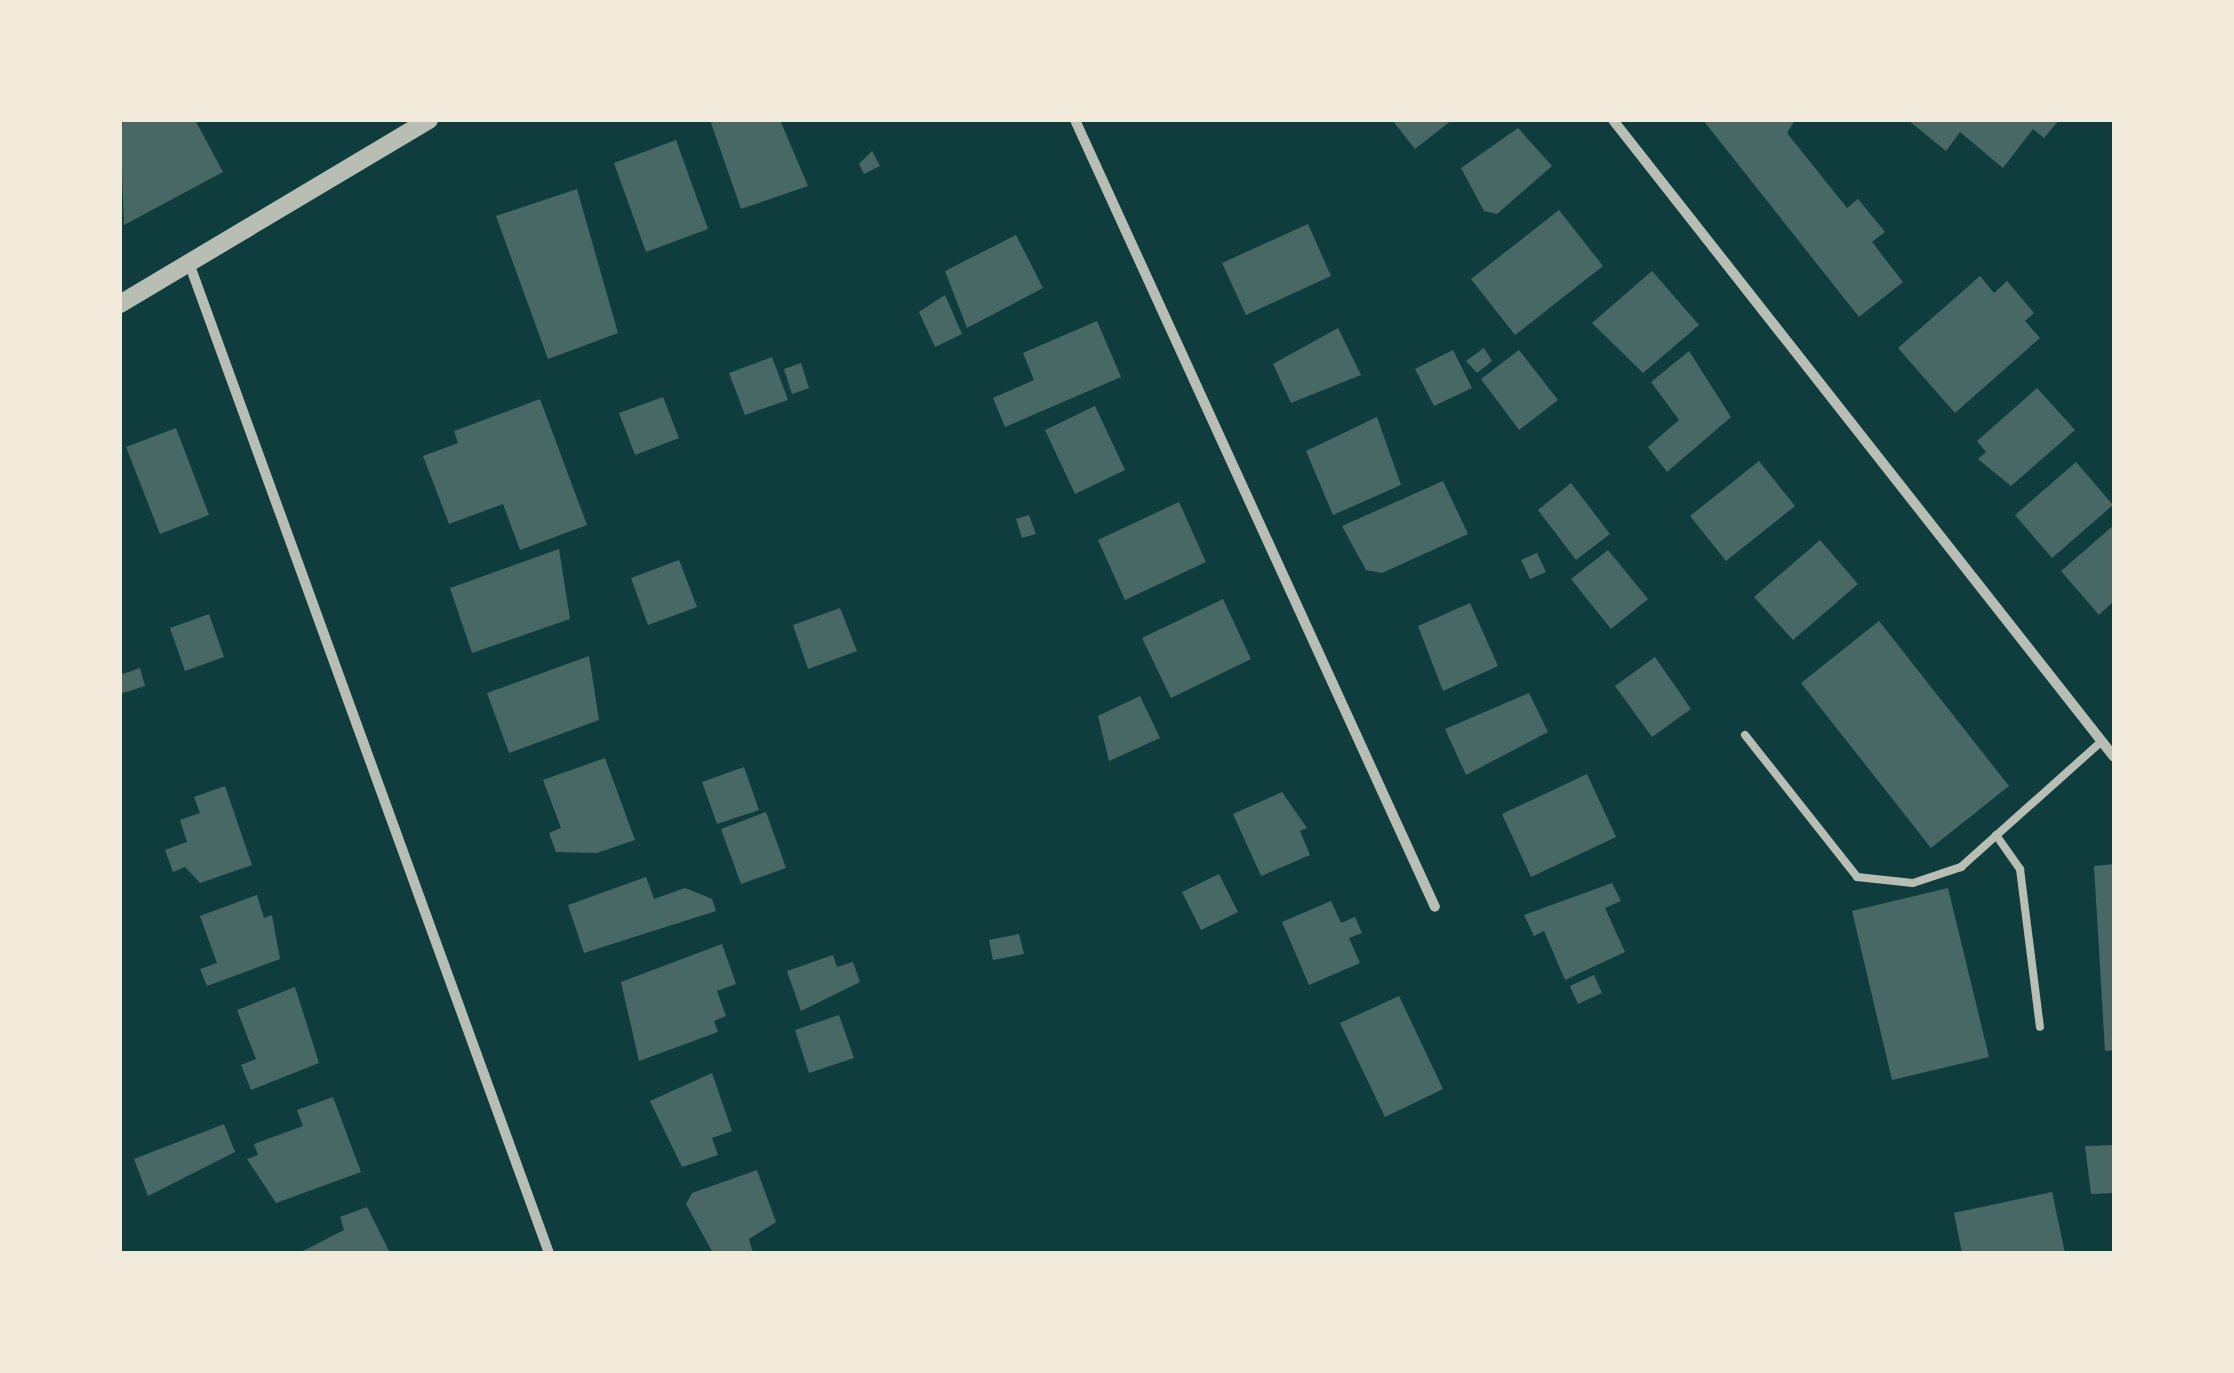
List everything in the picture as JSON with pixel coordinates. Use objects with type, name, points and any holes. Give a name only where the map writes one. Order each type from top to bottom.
[{"type":"street","points":[[120,304],[429,120]]},
{"type":"street","points":[[1075,120],[1435,908]]},
{"type":"street","points":[[1613,120],[2114,757]]},
{"type":"street","points":[[189,263],[549,1253]]},
{"type":"lane","points":[[1745,735],[1857,877],[1913,883],[1961,867],[2102,742]]},
{"type":"lane","points":[[1996,835],[2020,869],[2040,1026]]},
{"type":"building","points":[[120,120],[195,120],[223,172],[124,225]]},
{"type":"building","points":[[710,120],[780,120],[808,186],[741,209]]},
{"type":"building","points":[[1392,120],[1452,120],[1415,149]]},
{"type":"building","points":[[1703,120],[1795,120],[1787,133],[1847,208],[1858,199],[1885,232],[1872,242],[1903,282],[1859,317]]},
{"type":"building","points":[[1908,120],[2059,120],[2044,138],[2033,129],[2003,168],[1960,132],[1946,151]]},
{"type":"building","points":[[1518,128],[1552,166],[1497,214],[1484,211],[1461,168]]},
{"type":"building","points":[[676,140],[708,229],[646,252],[614,163]]},
{"type":"building","points":[[872,151],[880,166],[864,174],[859,164]]},
{"type":"building","points":[[577,189],[618,333],[548,359],[496,216]]},
{"type":"building","points":[[1559,210],[1603,266],[1515,335],[1471,279]]},
{"type":"building","points":[[1308,224],[1331,276],[1246,315],[1222,263]]},
{"type":"building","points":[[1016,235],[1043,288],[967,328],[945,271]]},
{"type":"building","points":[[1652,271],[1699,325],[1643,373],[1592,323]]},
{"type":"building","points":[[1980,276],[1994,293],[2007,281],[2034,313],[2025,321],[2040,338],[1955,413],[1898,348]]},
{"type":"building","points":[[945,295],[962,334],[935,347],[919,312]]},
{"type":"building","points":[[1097,321],[1121,377],[1005,427],[993,398],[1034,380],[1023,353]]},
{"type":"building","points":[[1338,328],[1361,375],[1291,403],[1273,364]]},
{"type":"building","points":[[1484,348],[1492,361],[1477,373],[1466,361]]},
{"type":"building","points":[[1453,350],[1472,388],[1434,406],[1415,369]]},
{"type":"building","points":[[1519,350],[1558,400],[1519,430],[1481,379]]},
{"type":"building","points":[[1689,351],[1731,417],[1667,472],[1648,447],[1679,420],[1651,382]]},
{"type":"building","points":[[772,357],[788,400],[745,415],[729,373]]},
{"type":"building","points":[[801,363],[809,388],[792,394],[784,369]]},
{"type":"building","points":[[2037,388],[2075,430],[2011,486],[1978,459],[1986,452],[1977,441]]},
{"type":"building","points":[[663,397],[679,438],[635,455],[619,413]]},
{"type":"building","points":[[540,399],[587,525],[520,550],[503,504],[449,524],[423,456],[458,443],[454,431]]},
{"type":"building","points":[[1095,406],[1125,470],[1075,494],[1045,430]]},
{"type":"building","points":[[1377,417],[1401,485],[1333,515],[1306,451]]},
{"type":"building","points":[[176,428],[209,515],[160,534],[126,447]]},
{"type":"building","points":[[1759,461],[1795,506],[1726,561],[1690,516]]},
{"type":"building","points":[[2076,462],[2113,505],[2052,558],[2015,515]]},
{"type":"building","points":[[1443,481],[1468,534],[1382,573],[1366,570],[1342,526]]},
{"type":"building","points":[[1571,483],[1610,534],[1576,560],[1538,510]]},
{"type":"building","points":[[1179,502],[1206,562],[1125,600],[1098,540]]},
{"type":"building","points":[[1029,515],[1036,534],[1022,538],[1016,519]]},
{"type":"building","points":[[2114,525],[2114,601],[2099,615],[2061,571]]},
{"type":"building","points":[[1820,540],[1858,584],[1793,640],[1754,597]]},
{"type":"building","points":[[559,549],[570,619],[472,653],[450,588]]},
{"type":"building","points":[[1608,550],[1648,599],[1611,629],[1571,579]]},
{"type":"building","points":[[1537,553],[1546,572],[1530,579],[1521,560]]},
{"type":"building","points":[[679,560],[697,607],[648,625],[631,578]]},
{"type":"building","points":[[1223,599],[1251,659],[1171,698],[1142,638]]},
{"type":"building","points":[[1470,603],[1498,666],[1443,691],[1418,626]]},
{"type":"building","points":[[840,608],[857,651],[808,669],[793,625]]},
{"type":"building","points":[[209,614],[224,657],[185,671],[170,628]]},
{"type":"building","points":[[1879,621],[2009,786],[1931,848],[1801,683]]},
{"type":"building","points":[[589,656],[599,720],[509,753],[487,693]]},
{"type":"building","points":[[1655,657],[1691,709],[1652,737],[1615,686]]},
{"type":"building","points":[[140,668],[145,686],[120,694],[120,675]]},
{"type":"building","points":[[1529,693],[1548,732],[1466,775],[1445,729]]},
{"type":"building","points":[[1140,696],[1160,738],[1109,761],[1098,716]]},
{"type":"building","points":[[605,758],[635,840],[597,853],[556,852],[549,833],[561,828],[543,780]]},
{"type":"building","points":[[744,767],[759,810],[717,824],[702,782]]},
{"type":"building","points":[[1587,774],[1616,837],[1531,877],[1502,814]]},
{"type":"building","points":[[225,786],[252,865],[200,883],[185,867],[173,872],[165,850],[187,842],[180,820],[200,813],[194,797]]},
{"type":"building","points":[[1282,792],[1307,828],[1300,831],[1310,855],[1261,876],[1233,814]]},
{"type":"building","points":[[766,812],[786,868],[741,884],[721,829]]},
{"type":"building","points":[[2114,864],[2114,1050],[2105,1051],[2094,866]]},
{"type":"building","points":[[1219,874],[1238,912],[1201,930],[1182,892]]},
{"type":"building","points":[[646,877],[654,899],[685,888],[712,899],[716,911],[584,953],[568,905]]},
{"type":"building","points":[[1612,883],[1621,901],[1605,908],[1625,952],[1565,980],[1544,931],[1534,936],[1524,915]]},
{"type":"building","points":[[1948,888],[1989,1057],[1892,1080],[1852,911]]},
{"type":"building","points":[[257,895],[264,918],[272,915],[280,959],[207,986],[200,969],[217,963],[200,916]]},
{"type":"building","points":[[1331,901],[1341,923],[1355,917],[1362,933],[1349,938],[1360,963],[1309,985],[1282,922]]},
{"type":"building","points":[[1019,934],[1024,954],[993,960],[989,940]]},
{"type":"building","points":[[722,944],[736,984],[717,991],[726,1016],[714,1021],[718,1032],[639,1061],[621,982]]},
{"type":"building","points":[[833,955],[837,967],[853,962],[860,982],[801,1011],[787,971]]},
{"type":"building","points":[[1594,975],[1602,993],[1578,1004],[1570,986]]},
{"type":"building","points":[[295,987],[319,1063],[251,1090],[241,1065],[256,1059],[237,1010]]},
{"type":"building","points":[[1399,996],[1443,1089],[1385,1117],[1340,1023]]},
{"type":"building","points":[[839,1015],[854,1058],[809,1073],[795,1030]]},
{"type":"building","points":[[712,1073],[732,1131],[712,1138],[718,1155],[682,1167],[650,1101]]},
{"type":"building","points":[[333,1097],[361,1172],[276,1203],[247,1159],[258,1155],[254,1144],[303,1126],[297,1110]]},
{"type":"building","points":[[224,1124],[235,1152],[148,1196],[134,1159]]},
{"type":"building","points":[[2114,1145],[2114,1193],[2091,1194],[2085,1146]]},
{"type":"building","points":[[757,1170],[776,1222],[749,1239],[753,1253],[713,1253],[686,1204],[692,1193]]},
{"type":"building","points":[[2052,1192],[2065,1253],[1962,1253],[1954,1213]]},
{"type":"building","points":[[367,1207],[390,1253],[299,1253],[344,1230],[340,1217]]}]
